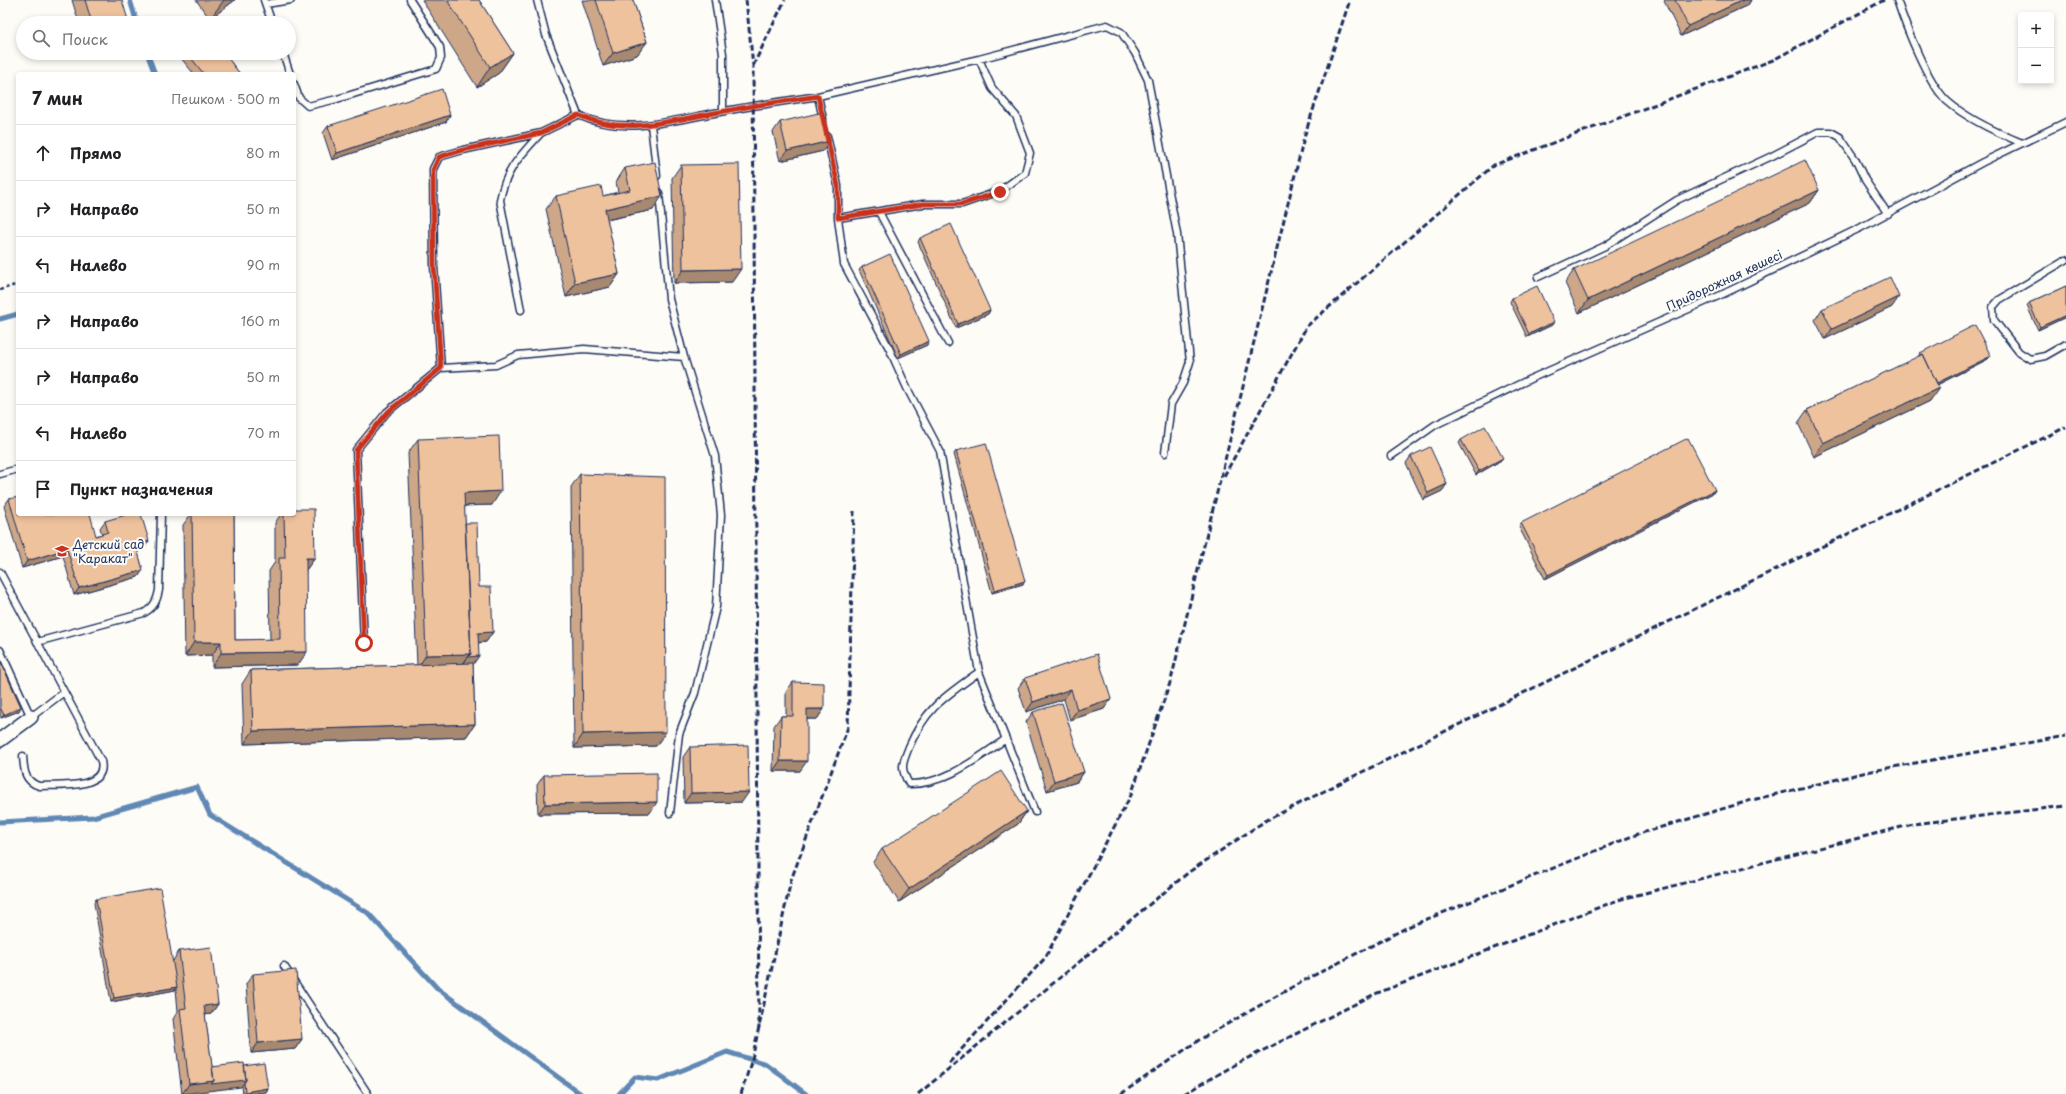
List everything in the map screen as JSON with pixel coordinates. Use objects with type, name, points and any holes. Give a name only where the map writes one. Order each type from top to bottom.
[{"type":"street","points":[[0,740],[31,717]]},
{"type":"lane","points":[[270,16],[265,2],[290,0]]},
{"type":"lane","points":[[296,90],[299,98],[308,106],[359,93],[436,69],[441,58],[440,47],[410,0]]},
{"type":"lane","points":[[537,0],[546,35],[578,115],[594,122],[610,126],[651,125],[723,111],[818,96],[980,59],[1106,25],[1121,32],[1135,53],[1148,80],[1177,234],[1190,362],[1183,383],[1171,404],[1166,453]]},
{"type":"lane","points":[[715,0],[723,54],[723,111]]},
{"type":"lane","points":[[1897,0],[1907,30],[1929,75],[1947,100],[1990,129],[2022,143]]},
{"type":"lane","points":[[838,218],[923,204],[962,204],[1000,192],[1025,173],[1030,153],[1016,116],[992,88],[980,59]]},
{"type":"lane","points":[[285,60],[289,72]]},
{"type":"lane","points":[[818,96],[838,186],[838,218],[844,264],[889,348],[907,388],[940,451],[979,672],[1035,812]]},
{"type":"lane","points":[[441,368],[434,266],[433,170],[435,164],[439,157],[463,150],[541,133],[578,115]]},
{"type":"lane","name":"Придорожная көшесі","points":[[1391,456],[1435,425],[1530,379],[1723,294],[1888,214],[1983,162],[2066,122]]},
{"type":"lane","points":[[651,125],[669,299],[684,357],[715,456],[721,515],[716,606],[695,693],[679,734],[670,813]]},
{"type":"lane","points":[[1538,277],[1605,246],[1676,200],[1772,156],[1818,132],[1831,132],[1840,138],[1855,159],[1865,180],[1888,214]]},
{"type":"lane","points":[[521,310],[500,200],[504,182],[516,160],[541,133]]},
{"type":"lane","points":[[879,212],[948,343]]},
{"type":"lane","points":[[2066,260],[1999,300],[1993,307],[1994,320],[2020,352],[2030,359],[2045,356],[2066,344]]},
{"type":"lane","points":[[364,643],[356,450],[388,412],[441,368],[496,365],[518,355],[584,349],[684,357]]},
{"type":"lane","points":[[0,474],[16,470]]},
{"type":"lane","points":[[37,642],[144,613],[152,608],[157,600],[160,590],[161,516]]},
{"type":"lane","points":[[0,572],[101,760],[103,769],[99,777],[91,782],[39,786],[32,784],[28,780],[25,774],[23,756]]},
{"type":"lane","points":[[0,650],[31,717],[64,692]]},
{"type":"lane","points":[[979,672],[938,702],[918,726],[903,763],[902,773],[909,784],[924,784],[954,772],[1006,740]]},
{"type":"lane","points":[[284,966],[368,1094]]},
{"type":"path","points":[[0,290],[16,285]]},
{"type":"building","points":[[85,0],[122,0],[127,16],[90,16]]},
{"type":"building","points":[[447,0],[479,0],[513,53],[490,67]]},
{"type":"building","points":[[596,0],[633,0],[647,42],[613,53]]},
{"type":"building","points":[[1675,0],[1743,0],[1688,26]]},
{"type":"building","points":[[193,60],[229,60],[238,72],[202,72]]},
{"type":"building","points":[[442,89],[450,115],[337,153],[328,126]]},
{"type":"building","points":[[823,112],[830,141],[787,151],[780,122]]},
{"type":"building","points":[[1805,160],[1819,190],[1588,300],[1574,270]]},
{"type":"building","points":[[655,162],[662,196],[605,209],[619,274],[575,283],[556,196],[601,186],[603,196],[630,190],[625,168]]},
{"type":"building","points":[[739,164],[741,269],[683,270],[681,165]]},
{"type":"building","points":[[951,224],[990,310],[958,324],[920,238]]},
{"type":"building","points":[[890,254],[929,341],[901,354],[862,267]]},
{"type":"building","points":[[1890,277],[1899,297],[1832,329],[1822,309]]},
{"type":"building","points":[[1537,286],[1554,322],[1529,334],[1512,298]]},
{"type":"building","points":[[2066,286],[2066,315],[2040,327],[2029,303]]},
{"type":"building","points":[[1975,325],[1991,356],[1937,383],[1923,354],[1921,355],[1920,353]]},
{"type":"building","points":[[1923,354],[1939,388],[1823,443],[1807,410]]},
{"type":"building","points":[[1485,426],[1503,458],[1479,471],[1461,440]]},
{"type":"building","points":[[499,436],[501,491],[464,493],[471,654],[426,655],[418,439]]},
{"type":"building","points":[[1688,438],[1715,490],[1548,575],[1521,523]]},
{"type":"building","points":[[986,443],[1025,581],[995,590],[956,451]]},
{"type":"building","points":[[1430,447],[1447,484],[1428,493],[1411,456]]},
{"type":"building","points":[[580,474],[665,477],[666,732],[583,734]]},
{"type":"building","points":[[16,497],[16,516],[91,516],[96,536],[108,532],[105,521],[122,516],[142,516],[149,541],[136,545],[143,570],[79,588],[67,549],[27,561],[9,499]]},
{"type":"building","points":[[296,509],[314,509],[315,558],[306,558],[307,652],[221,653],[221,642],[194,642],[192,516],[234,516],[235,640],[280,639],[279,558],[285,558],[284,516],[296,516]]},
{"type":"building","points":[[465,523],[477,523],[479,587],[491,587],[493,632],[478,633],[479,656],[468,657],[471,654]]},
{"type":"building","points":[[1097,654],[1111,699],[1077,710],[1071,689],[1033,702],[1025,678]]},
{"type":"building","points":[[0,660],[21,707],[4,715],[0,707]]},
{"type":"building","points":[[473,663],[475,724],[253,731],[251,670]]},
{"type":"building","points":[[793,682],[824,683],[824,709],[807,709],[807,761],[780,761],[781,716],[793,716]]},
{"type":"building","points":[[1062,703],[1084,772],[1054,781],[1033,712]]},
{"type":"building","points":[[748,745],[749,792],[691,793],[690,747]]},
{"type":"building","points":[[1001,771],[1027,811],[909,889],[882,849]]},
{"type":"building","points":[[657,773],[657,802],[545,804],[544,775]]},
{"type":"building","points":[[160,888],[177,987],[114,998],[96,899]]},
{"type":"building","points":[[211,947],[218,1004],[204,1006],[214,1081],[189,1084],[180,1009],[186,1008],[179,951]]},
{"type":"building","points":[[296,970],[302,1039],[258,1043],[253,974]]},
{"type":"building","points":[[244,1063],[246,1080],[211,1084],[214,1081],[212,1067]]},
{"type":"building","points":[[264,1063],[268,1088],[245,1092],[244,1083],[246,1080],[244,1066]]},
{"type":"waterway","points":[[130,0],[135,16]]},
{"type":"waterway","points":[[150,60],[154,72]]},
{"type":"waterway","points":[[0,319],[16,315]]},
{"type":"waterway","points":[[0,822],[93,817],[197,787],[210,815],[368,913],[438,989],[581,1094]]},
{"type":"waterway","points":[[619,1094],[635,1077],[658,1080],[727,1052],[766,1064],[806,1094]]},
{"type":"railway","points":[[746,0],[753,66],[759,1028]]},
{"type":"railway","points":[[753,66],[785,0]]},
{"type":"railway","points":[[949,1063],[1045,958],[1131,795],[1171,680],[1305,134],[1350,0]]},
{"type":"railway","points":[[1224,476],[1307,326],[1494,165],[1773,60],[1884,0]]},
{"type":"railway","points":[[918,1094],[1189,872],[1265,821],[2066,427]]},
{"type":"railway","points":[[741,1094],[752,1059],[791,880],[848,727],[854,511]]},
{"type":"railway","points":[[1121,1094],[1199,1040],[1303,981],[1410,926],[1635,835],[1752,800],[1871,771],[2066,736]]},
{"type":"railway","points":[[1184,1094],[1232,1066],[1375,994],[1618,900],[1913,824],[2066,806]]},
{"type":"place","name":"Детский сад \"Каракат\"","points":[[62,551]]},
{"type":"route","points":[[364,643],[356,450],[388,412],[441,368],[434,266],[433,170],[439,157],[463,150],[541,133],[578,115],[594,122],[610,126],[651,125],[723,111],[818,96],[838,186],[838,218],[923,204],[962,204],[1000,192]]}]
